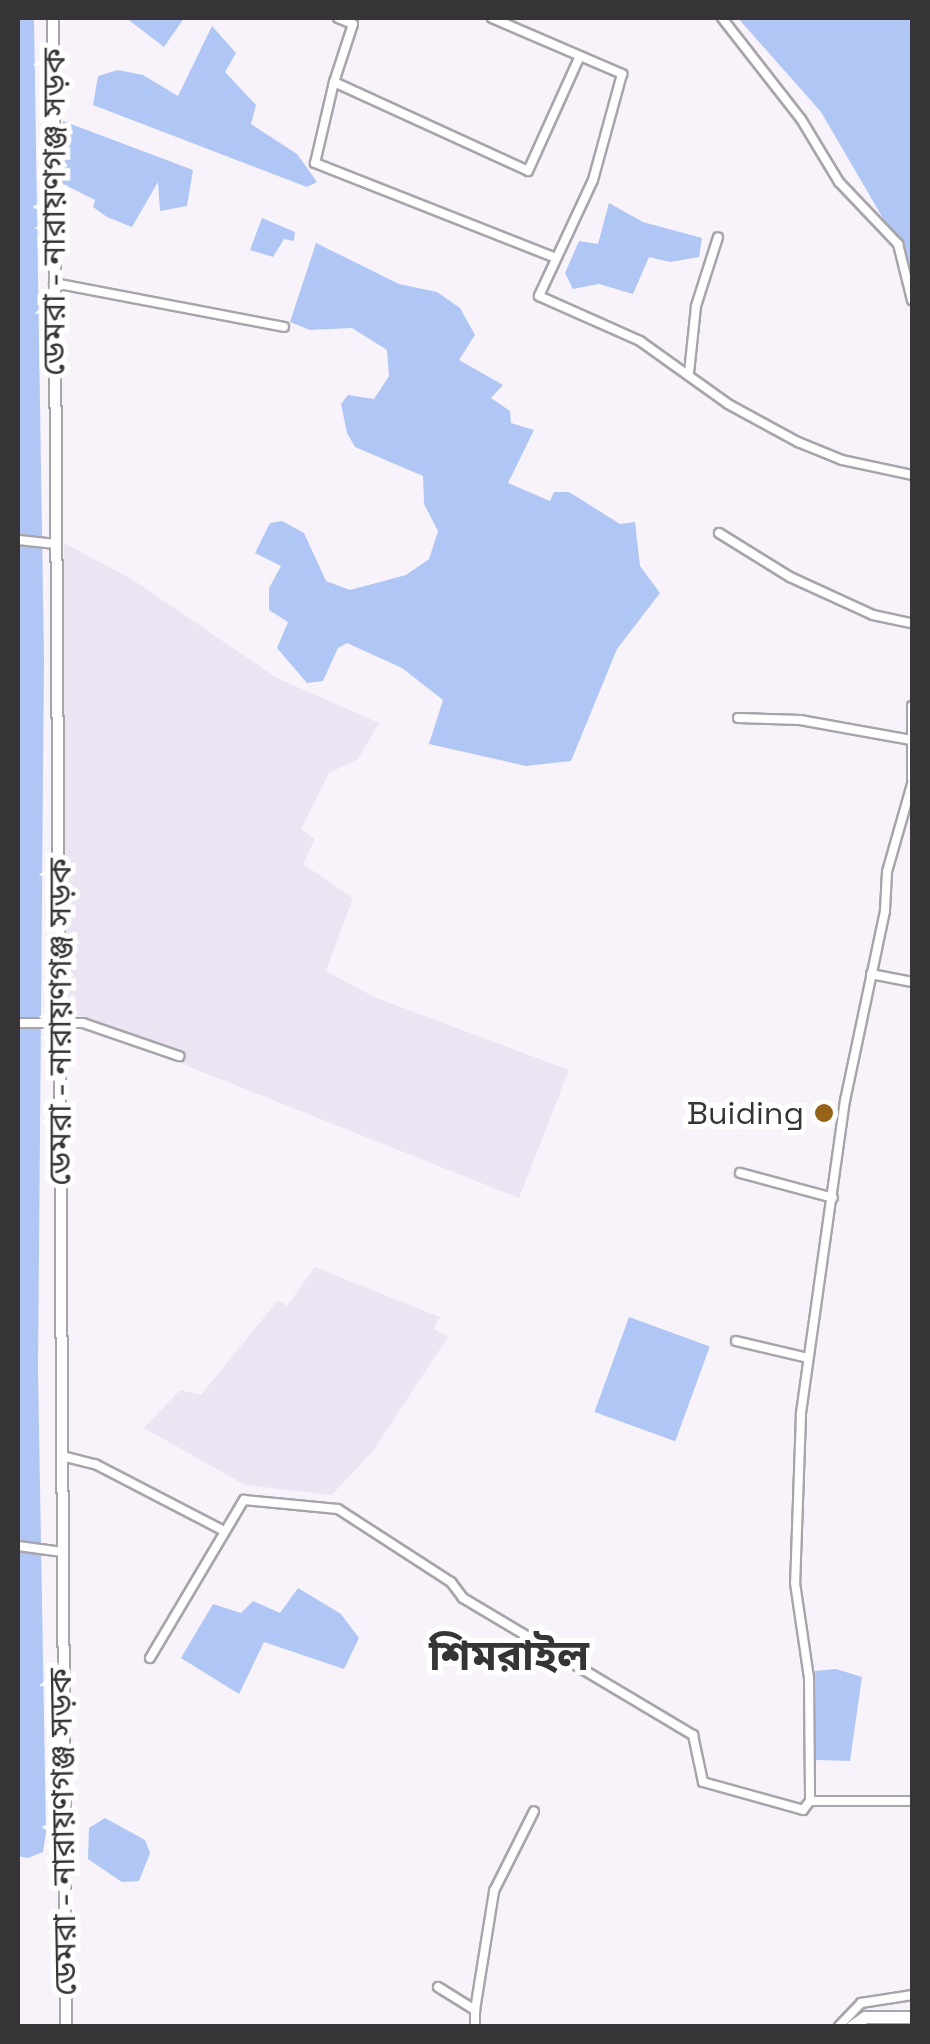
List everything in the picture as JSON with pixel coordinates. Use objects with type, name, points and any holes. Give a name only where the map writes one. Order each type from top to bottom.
[{"type":"highway","points":[[852,2026],[865,2017],[912,2016]]},
{"type":"main road","name":"ডেমরা - নারায়ণগঞ্জ সড়ক","points":[[53,18],[58,1024],[66,1458],[66,2026]]},
{"type":"street","points":[[338,18],[354,24],[334,82],[316,163],[554,256]]},
{"type":"street","points":[[492,18],[622,74],[593,180],[538,296],[640,340],[798,442],[842,460],[912,475]]},
{"type":"street","points":[[722,18],[801,119],[839,182],[892,235],[912,300]]},
{"type":"street","points":[[334,82],[528,172],[580,56]]},
{"type":"street","points":[[689,373],[696,306],[718,237]]},
{"type":"street","points":[[54,282],[284,327]]},
{"type":"street","points":[[719,533],[790,577],[872,615],[912,623]]},
{"type":"street","points":[[18,540],[54,544]]},
{"type":"street","points":[[809,1805],[809,1678],[795,1583],[796,1478],[808,1358],[887,872],[912,782],[912,706]]},
{"type":"street","points":[[738,718],[800,720],[911,740]]},
{"type":"street","points":[[871,974],[912,982]]},
{"type":"street","points":[[18,1023],[82,1023],[179,1056]]},
{"type":"street","points":[[740,1172],[833,1198]]},
{"type":"street","points":[[736,1341],[808,1358]]},
{"type":"street","points":[[66,1458],[95,1464],[224,1531]]},
{"type":"street","points":[[150,1658],[224,1531],[251,1497],[338,1508],[451,1582],[462,1598],[693,1735],[703,1782],[809,1805],[912,1801]]},
{"type":"street","points":[[18,1546],[63,1552]]},
{"type":"street","points":[[475,2026],[494,1890],[534,1811]]},
{"type":"street","points":[[438,1987],[475,2010]]},
{"type":"street","points":[[839,2026],[861,2003],[912,1994]]},
{"type":"shaded area","points":[[64,543],[133,580],[277,678],[379,723],[358,759],[329,773],[301,829],[315,839],[303,864],[353,898],[326,971],[374,997],[569,1070],[519,1198],[62,1016]]},
{"type":"shaded area","points":[[315,1267],[440,1317],[434,1329],[448,1337],[372,1452],[332,1495],[245,1485],[144,1428],[180,1390],[201,1395],[278,1300],[287,1306]]},
{"type":"water","points":[[18,18],[34,18],[44,659],[38,1370],[46,1832],[43,1852],[28,1858],[18,1856]]},
{"type":"water","points":[[126,18],[184,18],[164,47]]},
{"type":"water","points":[[738,18],[912,18],[912,268],[821,112]]},
{"type":"water","points":[[212,26],[236,53],[225,72],[256,105],[251,124],[297,154],[317,182],[307,187],[93,105],[98,76],[118,70],[143,75],[178,96]]},
{"type":"water","points":[[63,121],[193,170],[187,206],[160,211],[158,182],[132,227],[107,217],[93,207],[95,200],[61,183]]},
{"type":"water","points":[[609,203],[643,222],[702,238],[699,257],[670,262],[649,257],[633,294],[599,284],[573,289],[565,273],[579,241],[598,244]]},
{"type":"water","points":[[262,218],[295,232],[294,241],[284,239],[273,257],[250,250]]},
{"type":"water","points":[[316,243],[399,284],[437,292],[460,308],[475,335],[459,360],[503,385],[491,398],[510,411],[511,423],[534,430],[508,483],[550,501],[554,492],[569,492],[620,524],[635,522],[640,566],[660,593],[617,649],[571,761],[526,766],[429,744],[443,700],[402,668],[347,643],[338,648],[323,681],[307,683],[277,648],[288,622],[269,610],[269,588],[281,566],[255,553],[270,523],[282,521],[304,533],[326,581],[350,590],[406,575],[429,559],[438,531],[424,504],[423,476],[355,447],[347,433],[341,404],[348,395],[374,399],[389,376],[387,350],[352,328],[310,330],[290,322]]},
{"type":"water","points":[[629,1317],[710,1346],[675,1441],[594,1412]]},
{"type":"water","points":[[298,1588],[341,1614],[359,1638],[344,1669],[264,1642],[239,1694],[181,1658],[213,1604],[241,1613],[253,1601],[280,1613]]},
{"type":"water","points":[[836,1669],[862,1677],[850,1761],[816,1760],[815,1671]]},
{"type":"water","points":[[105,1818],[145,1840],[150,1853],[139,1881],[122,1882],[88,1859],[89,1828]]},
{"type":"place","name":"Buiding","points":[[824,1113]]},
{"type":"district","name":"শিমরাইল","points":[[509,1656]]}]
